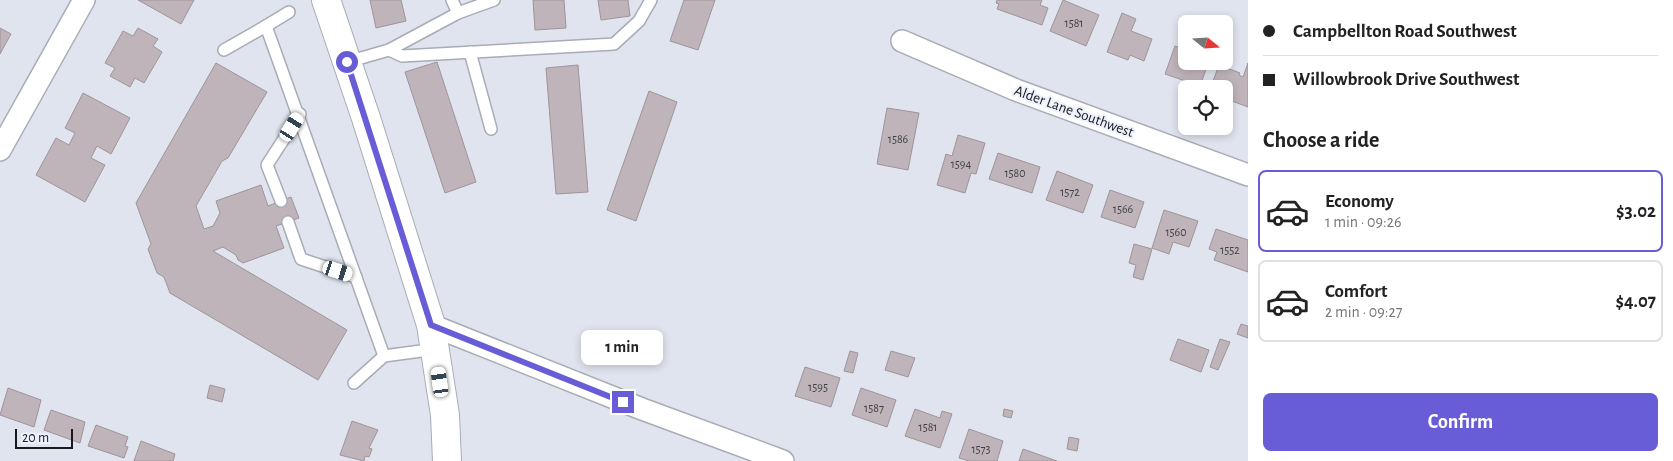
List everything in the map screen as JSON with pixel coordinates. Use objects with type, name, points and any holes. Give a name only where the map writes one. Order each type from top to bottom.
[{"type":"main road","points":[[326,0],[433,337],[445,415],[446,461]]},
{"type":"street","points":[[0,150],[84,0]]},
{"type":"street","name":"Alder Lane Southwest","points":[[902,41],[1016,90],[1248,176]]},
{"type":"street","points":[[433,337],[642,409],[783,461]]},
{"type":"lane","points":[[452,0],[458,14]]},
{"type":"lane","points":[[347,62],[389,50],[458,14],[494,0]]},
{"type":"lane","points":[[389,50],[402,56],[614,44],[639,21],[651,0]]},
{"type":"lane","points":[[224,50],[290,12]]},
{"type":"lane","points":[[266,26],[300,114],[384,356]]},
{"type":"lane","points":[[470,52],[491,129]]},
{"type":"lane","points":[[281,201],[267,165],[300,114]]},
{"type":"lane","points":[[288,222],[301,259],[356,277]]},
{"type":"lane","points":[[354,383],[384,356],[433,337]]},
{"type":"building","points":[[138,0],[194,0],[181,24]]},
{"type":"building","points":[[370,0],[401,0],[406,21],[376,28]]},
{"type":"building","points":[[533,0],[564,0],[566,28],[535,30]]},
{"type":"building","points":[[598,0],[628,0],[630,16],[601,20]]},
{"type":"building","points":[[684,0],[715,0],[698,50],[670,41]]},
{"type":"building","points":[[997,0],[1042,0],[1040,5],[1048,8],[1042,25],[997,9],[999,4],[996,3]]},
{"type":"building","points":[[1063,0],[1099,15],[1086,46],[1050,31]]},
{"type":"building","points":[[1122,13],[1136,19],[1131,31],[1152,39],[1144,61],[1130,55],[1128,60],[1107,52]]},
{"type":"building","points":[[0,28],[11,34],[0,54]]},
{"type":"building","points":[[138,28],[158,39],[153,46],[162,52],[144,83],[135,78],[130,87],[110,76],[115,68],[105,63],[123,31],[133,36]]},
{"type":"building","points":[[1175,46],[1178,47],[1178,70],[1206,70],[1202,80],[1182,80],[1165,74]]},
{"type":"building","points":[[437,62],[476,182],[445,193],[405,72]]},
{"type":"building","points":[[216,63],[267,92],[228,158],[222,161],[196,206],[204,229],[213,226],[220,213],[216,201],[261,185],[268,206],[291,197],[299,218],[276,226],[284,248],[243,263],[238,260],[236,255],[223,247],[213,251],[347,330],[318,380],[170,293],[164,277],[157,273],[148,249],[151,244],[136,203]]},
{"type":"building","points":[[1248,63],[1248,107],[1233,101],[1233,80],[1213,80],[1217,70],[1232,70],[1240,73],[1239,75],[1243,77]]},
{"type":"building","points":[[578,65],[588,192],[556,194],[546,68]]},
{"type":"building","points":[[649,91],[677,102],[636,221],[607,210]]},
{"type":"building","points":[[83,93],[130,118],[111,154],[97,146],[91,158],[105,165],[85,202],[36,175],[56,138],[69,145],[75,133],[65,128]]},
{"type":"building","points":[[887,108],[919,113],[908,170],[877,164]]},
{"type":"building","points":[[958,135],[985,143],[976,174],[971,173],[965,193],[937,185],[946,154],[952,156]]},
{"type":"building","points":[[998,153],[1040,167],[1032,193],[989,179]]},
{"type":"building","points":[[1057,171],[1093,185],[1083,213],[1046,200]]},
{"type":"building","points":[[1110,190],[1144,202],[1135,228],[1101,217]]},
{"type":"building","points":[[1164,210],[1198,221],[1189,247],[1173,242],[1169,254],[1152,248]]},
{"type":"building","points":[[1216,229],[1248,240],[1248,272],[1214,260],[1217,252],[1209,249]]},
{"type":"building","points":[[1134,244],[1152,249],[1143,280],[1133,277],[1136,265],[1129,263]]},
{"type":"building","points":[[1241,324],[1248,326],[1248,338],[1237,334]]},
{"type":"building","points":[[1178,339],[1209,350],[1201,372],[1170,360]]},
{"type":"building","points":[[1220,339],[1230,342],[1218,370],[1210,367]]},
{"type":"building","points":[[850,351],[858,353],[853,373],[844,371]]},
{"type":"building","points":[[891,351],[915,358],[908,377],[885,370]]},
{"type":"building","points":[[805,367],[840,378],[831,407],[795,396]]},
{"type":"building","points":[[210,385],[225,389],[222,402],[207,398]]},
{"type":"building","points":[[8,388],[41,400],[34,427],[0,415]]},
{"type":"building","points":[[861,388],[896,400],[887,427],[852,415]]},
{"type":"building","points":[[915,409],[940,418],[942,411],[952,414],[940,448],[905,436]]},
{"type":"building","points":[[1004,409],[1013,411],[1011,418],[1003,416]]},
{"type":"building","points":[[51,410],[85,422],[80,443],[44,430]]},
{"type":"building","points":[[352,421],[378,430],[369,448],[372,449],[369,457],[365,456],[364,461],[340,455]]},
{"type":"building","points":[[96,425],[128,437],[125,446],[128,447],[124,458],[88,446]]},
{"type":"building","points":[[969,429],[1003,441],[997,461],[969,461],[959,458]]},
{"type":"building","points":[[1069,437],[1079,439],[1077,451],[1067,449]]},
{"type":"building","points":[[141,441],[175,454],[173,461],[134,461]]},
{"type":"building","points":[[1023,449],[1057,461],[1019,461]]},
{"type":"route","points":[[347,62],[431,325],[623,402]]}]
